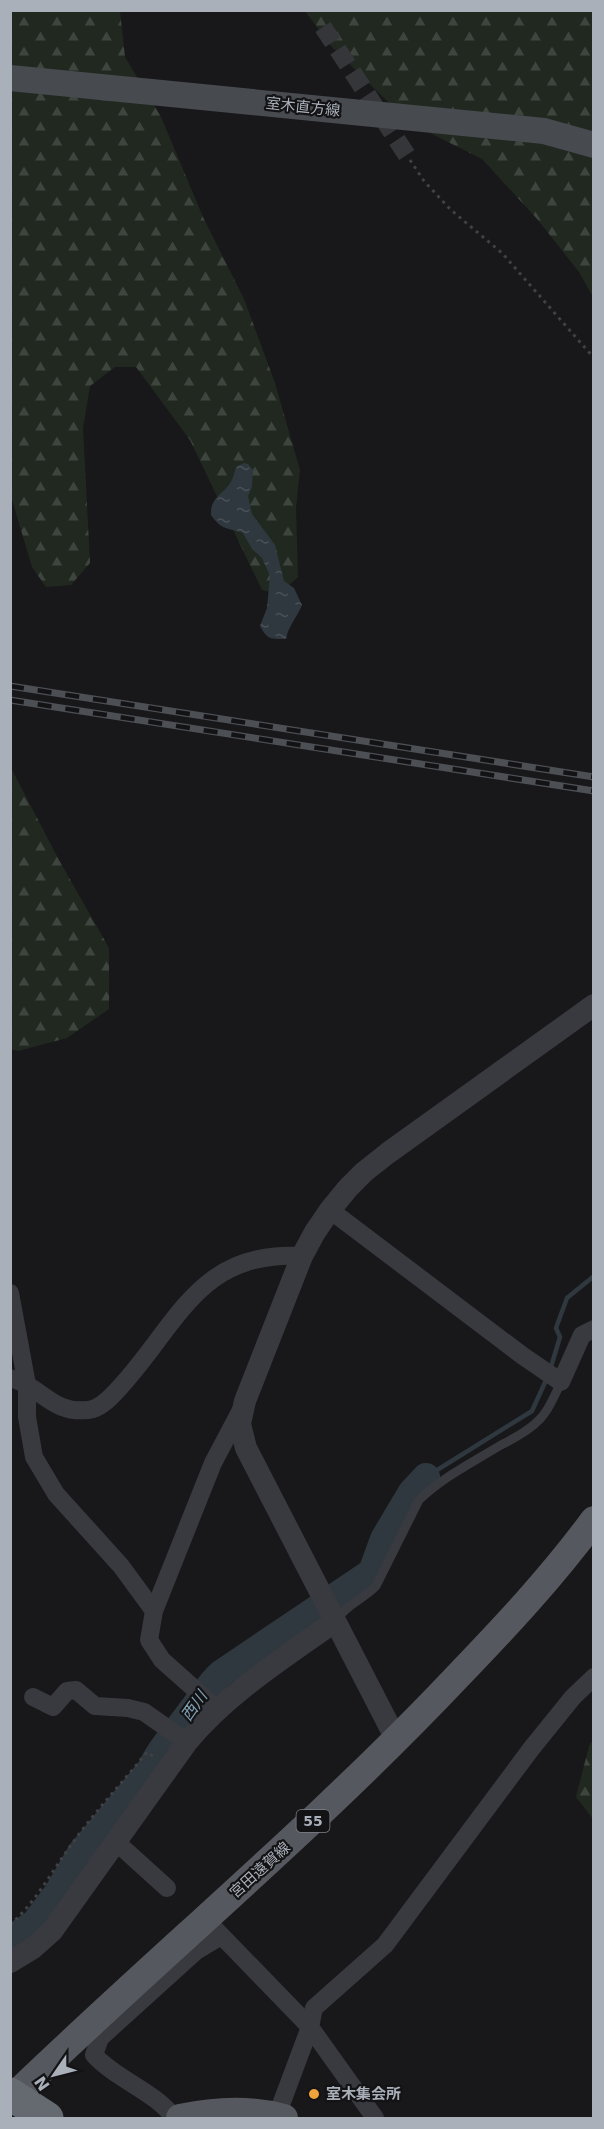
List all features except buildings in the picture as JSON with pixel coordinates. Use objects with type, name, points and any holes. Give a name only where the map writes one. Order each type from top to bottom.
[{"type":"highway","points":[[10,2094],[47,2118]]},
{"type":"main road","name":"室木直方線","points":[[10,78],[544,131],[594,145]]},
{"type":"main road","name":"宮田遠賀線","points":[[10,2100],[123,1993],[213,1928],[303,1831],[397,1741],[526,1604],[570,1553],[594,1520]]},
{"type":"main road","points":[[196,2117],[226,2112],[279,2118]]},
{"type":"street","points":[[217,1709],[162,1660],[149,1640],[154,1611],[213,1463],[245,1401],[302,1256],[330,1210],[364,1172],[594,1005]]},
{"type":"street","points":[[330,1210],[523,1356],[561,1382],[582,1335],[594,1329]]},
{"type":"street","points":[[19,1382],[61,1408],[90,1411],[109,1399],[142,1363],[180,1311],[202,1286],[225,1271],[258,1258],[280,1255],[302,1256]]},
{"type":"street","points":[[10,1293],[19,1382],[34,1457],[56,1494],[122,1566],[154,1611]]},
{"type":"street","points":[[245,1401],[240,1424],[246,1448],[397,1741]]},
{"type":"street","points":[[10,1962],[33,1948],[52,1931],[187,1742],[217,1709],[334,1622]]},
{"type":"street","points":[[279,2118],[310,2027],[314,2008],[385,1945],[531,1749],[573,1697],[594,1677]]},
{"type":"street","points":[[33,1697],[53,1707],[67,1691],[76,1690],[95,1706],[128,1708],[144,1712],[187,1742]]},
{"type":"street","points":[[116,1841],[167,1888]]},
{"type":"street","points":[[174,2118],[167,2108],[105,2067],[94,2055],[100,2038],[196,1951],[213,1928],[310,2027],[375,2118]]},
{"type":"lane","points":[[334,1622],[342,1610],[368,1594],[376,1586],[419,1500],[456,1472],[525,1432],[540,1420],[546,1413],[561,1382]]},
{"type":"path","points":[[410,160],[430,188],[450,210],[502,253],[594,358]]},
{"type":"path","points":[[10,1925],[37,1897],[77,1836],[122,1785],[147,1752]]},
{"type":"green space","points":[[10,11],[120,11],[125,57],[161,117],[203,217],[244,299],[275,383],[300,470],[296,508],[298,577],[279,594],[262,590],[190,440],[136,367],[115,367],[90,386],[83,428],[90,563],[71,585],[46,587],[32,567],[10,493]]},
{"type":"green space","points":[[305,11],[593,11],[593,297],[579,272],[538,220],[482,159],[422,129],[387,101],[331,46]]},
{"type":"green space","points":[[10,766],[59,860],[109,948],[109,1009],[67,1038],[18,1051],[10,1049]]},
{"type":"green space","points":[[593,1740],[593,1819],[576,1797],[589,1746]]},
{"type":"water","points":[[244,463],[253,470],[252,487],[248,496],[252,514],[275,545],[284,581],[294,588],[302,605],[286,639],[270,638],[260,626],[267,608],[270,576],[262,558],[252,549],[243,533],[225,528],[211,515],[214,501],[230,483],[236,467]]},
{"type":"waterway","points":[[550,1370],[560,1337],[556,1328],[567,1298],[594,1276]]},
{"type":"waterway","points":[[426,1477],[532,1411],[547,1378]]},
{"type":"waterway","name":"西川","points":[[10,1940],[35,1923],[57,1894],[81,1853],[151,1769],[165,1746],[217,1677],[372,1572],[384,1539],[412,1492],[426,1477]]},
{"type":"tunnel","points":[[323,27],[410,160]]},
{"type":"railway","points":[[10,686],[594,777]]},
{"type":"railway","points":[[10,700],[594,791]]},
{"type":"place","name":"室木集会所","points":[[314,2094]]}]
